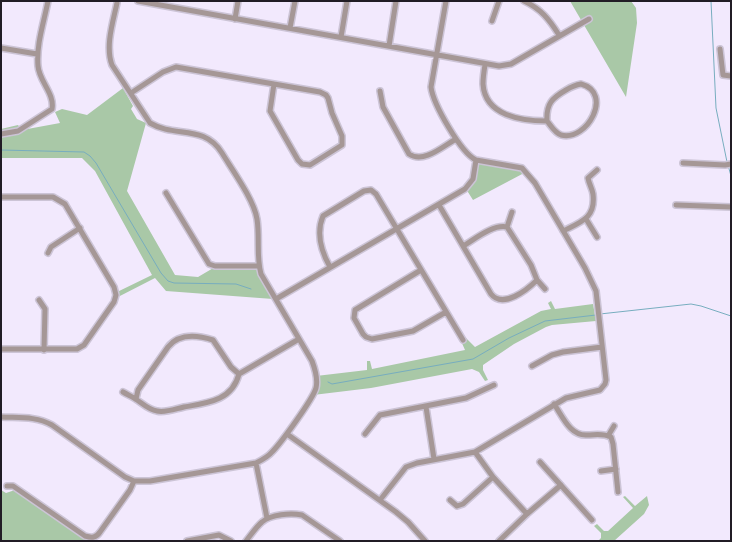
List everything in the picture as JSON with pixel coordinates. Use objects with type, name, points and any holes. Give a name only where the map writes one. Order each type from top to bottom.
[{"type":"street","points":[[1,134],[18,131],[52,109],[52,100],[38,72],[37,54],[48,1]]},
{"type":"street","points":[[138,1],[499,66],[510,64],[589,19]]},
{"type":"street","points":[[235,18],[238,1]]},
{"type":"street","points":[[290,28],[295,1]]},
{"type":"street","points":[[341,37],[347,1]]},
{"type":"street","points":[[389,46],[396,1]]},
{"type":"street","points":[[380,500],[406,467],[434,459],[475,452],[572,395],[600,390],[603,388],[606,380],[596,291],[535,183],[524,170],[517,167],[476,160],[469,156],[456,139],[432,93],[431,87],[436,54],[446,1]]},
{"type":"street","points":[[492,21],[499,1]]},
{"type":"street","points":[[524,1],[544,13],[559,35]]},
{"type":"street","points":[[1,417],[42,420],[52,425],[125,477],[134,482],[150,481],[256,463],[272,453],[287,434],[316,388],[313,364],[265,282],[259,266],[258,228],[254,207],[217,145],[207,137],[155,125],[148,120],[114,68],[109,56],[117,2]]},
{"type":"street","points":[[1,48],[37,54]]},
{"type":"street","points":[[720,49],[724,75],[731,76]]},
{"type":"street","points":[[485,64],[484,89],[498,112],[503,115],[529,120],[547,121],[562,135],[574,133],[589,124],[597,106],[590,88],[581,84],[560,94],[550,102],[547,108],[547,121]]},
{"type":"street","points":[[130,93],[176,66],[320,92],[326,95],[342,136],[342,145],[310,165],[302,164],[295,156],[270,111],[274,84]]},
{"type":"street","points":[[380,91],[380,101],[409,154],[414,157],[424,157],[456,139]]},
{"type":"street","points":[[276,299],[465,189],[471,183],[475,173],[476,160]]},
{"type":"street","points":[[683,163],[728,164]]},
{"type":"street","points":[[563,232],[586,219],[592,212],[592,191],[588,178],[597,170]]},
{"type":"street","points":[[330,267],[322,252],[320,229],[323,216],[364,191],[371,190],[376,194],[464,340]]},
{"type":"street","points":[[166,193],[209,264],[215,266],[259,266]]},
{"type":"street","points":[[1,197],[53,197],[65,204],[114,287],[116,295],[116,299],[83,346],[73,350],[1,350]]},
{"type":"street","points":[[439,205],[491,294],[497,299],[507,300],[537,280]]},
{"type":"street","points":[[676,205],[731,207]]},
{"type":"street","points":[[512,212],[507,227],[537,280],[545,289]]},
{"type":"street","points":[[586,219],[597,237]]},
{"type":"street","points":[[463,246],[495,228],[507,227]]},
{"type":"street","points":[[48,253],[51,247],[80,228]]},
{"type":"street","points":[[421,270],[355,310],[354,318],[363,334],[367,338],[372,339],[410,332],[446,312]]},
{"type":"street","points":[[40,300],[44,309],[44,350]]},
{"type":"street","points":[[136,399],[138,390],[168,347],[173,341],[182,337],[198,336],[213,340],[231,367],[239,374]]},
{"type":"street","points":[[123,392],[158,412],[215,402],[231,390],[239,374],[299,339]]},
{"type":"street","points":[[532,366],[564,352],[602,347]]},
{"type":"street","points":[[365,434],[380,416],[466,398],[494,384]]},
{"type":"street","points":[[554,404],[573,432],[583,435],[603,434],[613,440],[618,492]]},
{"type":"street","points":[[426,407],[434,459]]},
{"type":"street","points":[[608,436],[614,426]]},
{"type":"street","points":[[287,434],[380,500],[408,522],[425,541]]},
{"type":"street","points":[[475,452],[493,478],[527,514]]},
{"type":"street","points":[[540,462],[592,520]]},
{"type":"street","points":[[256,463],[268,518]]},
{"type":"street","points":[[602,471],[616,469]]},
{"type":"street","points":[[450,500],[457,506],[463,504],[493,478]]},
{"type":"street","points":[[7,486],[13,486],[85,536],[93,537],[97,536],[100,532],[134,482]]},
{"type":"street","points":[[499,541],[561,485]]},
{"type":"street","points":[[246,541],[262,522],[268,518],[287,515],[302,515],[340,541]]},
{"type":"street","points":[[187,541],[219,535],[231,541]]},
{"type":"street","points":[[504,536],[509,541]]},
{"type":"green space","points":[[570,1],[631,1],[636,8],[637,23],[626,97]]},
{"type":"green space","points":[[123,88],[133,106],[131,109],[137,119],[146,123],[127,191],[175,275],[198,277],[215,267],[256,267],[273,299],[166,291],[155,278],[116,298],[115,293],[152,275],[95,171],[82,158],[1,158],[1,129],[18,125],[22,130],[60,123],[55,112],[62,109],[87,115]]},
{"type":"green space","points":[[476,161],[523,168],[526,172],[473,200],[466,189]]},
{"type":"green space","points":[[551,301],[555,309],[593,304],[596,321],[552,325],[514,344],[483,365],[483,370],[488,380],[485,381],[479,372],[472,369],[371,388],[313,395],[316,376],[367,370],[367,361],[370,361],[372,369],[465,350],[461,341],[466,338],[475,347],[541,311],[551,309],[548,303]]},
{"type":"green space","points":[[1,490],[6,493],[15,490],[88,541],[1,541]]},
{"type":"green space","points":[[625,496],[635,506],[647,496],[649,505],[644,514],[614,541],[598,541],[601,538],[601,533],[594,526],[597,524],[604,531],[608,531],[633,508],[623,497]]},
{"type":"waterway","points":[[711,1],[716,108],[727,162]]},
{"type":"waterway","points":[[1,150],[84,152],[96,163],[161,273],[168,281],[174,283],[236,284],[251,289]]},
{"type":"waterway","points":[[728,165],[731,176]]},
{"type":"waterway","points":[[600,314],[691,304],[731,316]]},
{"type":"waterway","points":[[328,382],[332,384],[473,359],[509,338],[545,321],[596,315]]}]
